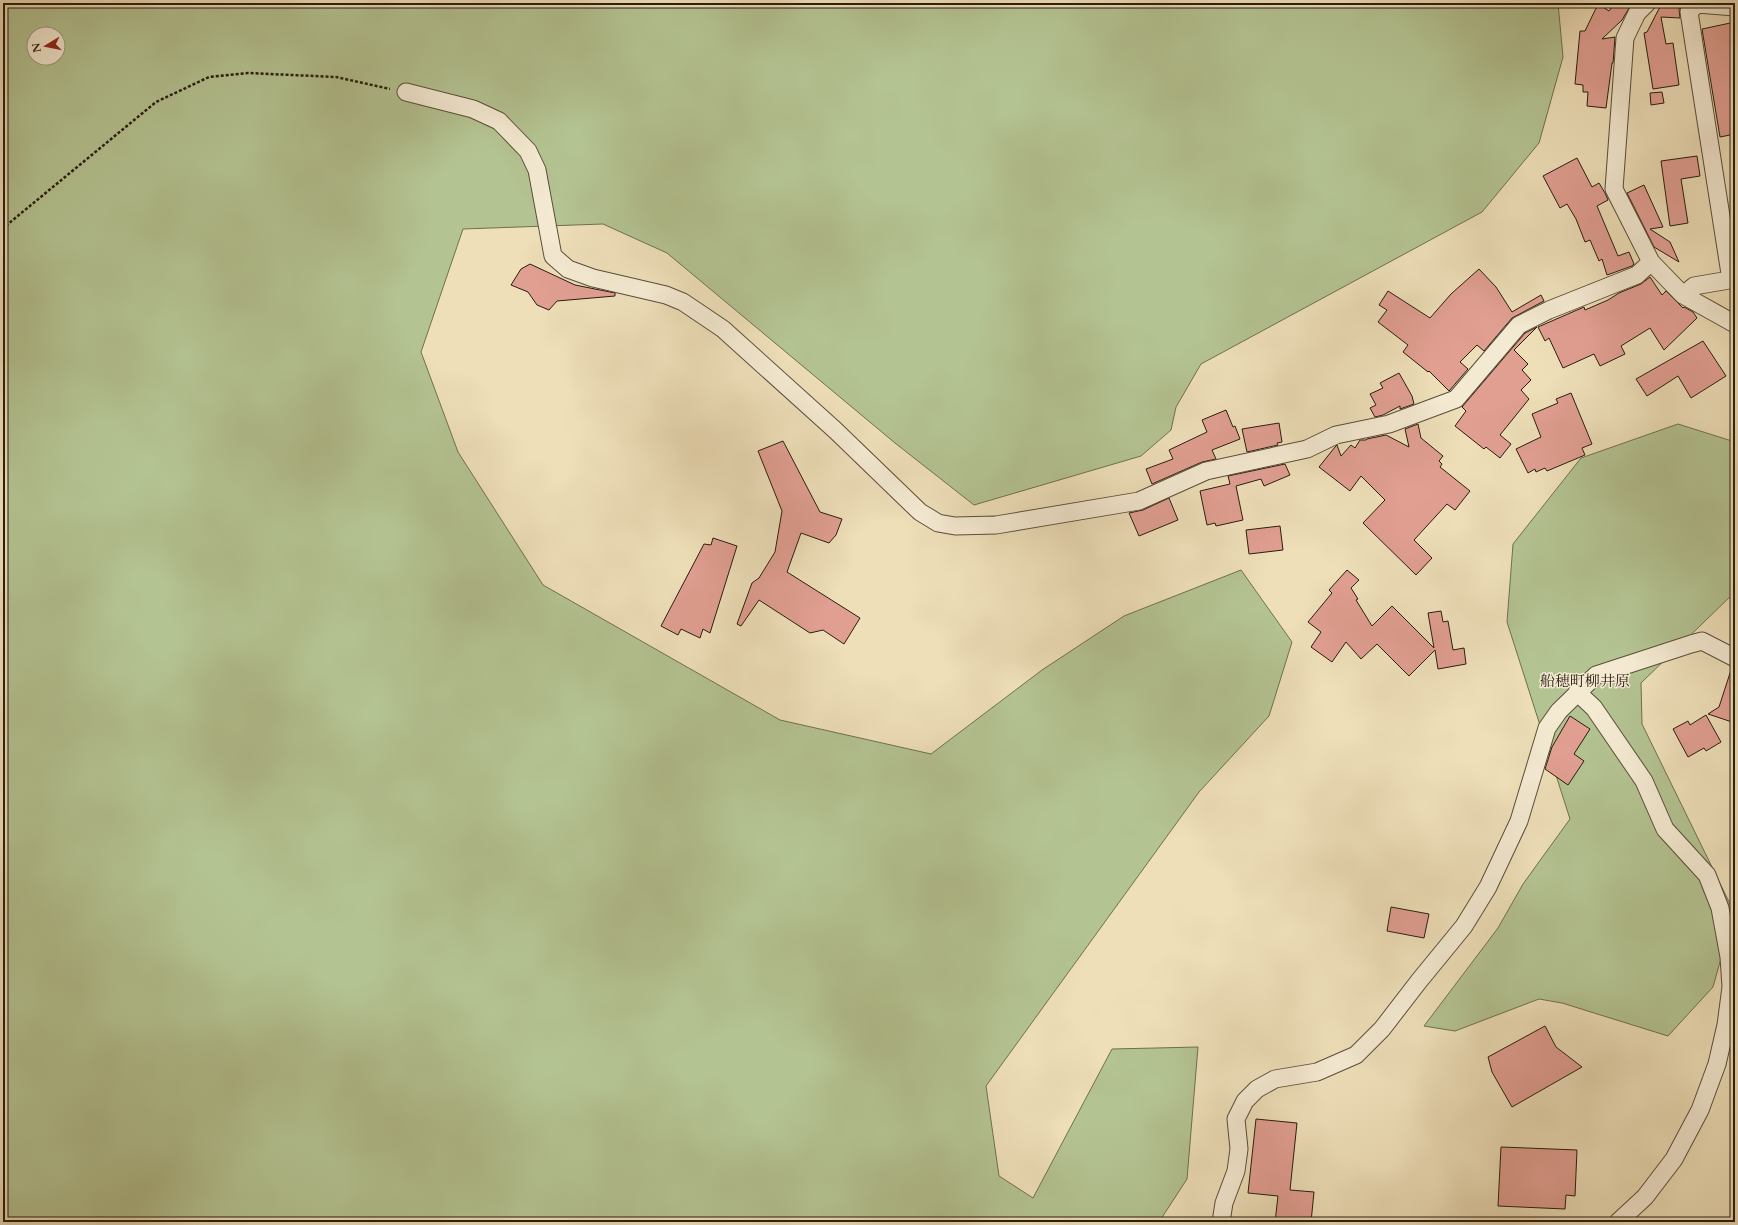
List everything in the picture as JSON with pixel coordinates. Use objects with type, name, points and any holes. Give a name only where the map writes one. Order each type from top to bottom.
[{"type":"street","points":[[1647,3],[1637,13],[1625,38],[1614,189],[1651,262],[1683,295],[1735,324]]},
{"type":"street","points":[[1683,295],[1694,286],[1733,280],[1689,12],[1697,4],[1735,7]]},
{"type":"street","points":[[406,92],[473,109],[499,121],[528,151],[537,170],[553,256],[568,269],[593,278],[666,295],[683,302],[723,329],[834,430],[920,512],[938,523],[955,526],[996,525],[1139,501],[1206,472],[1307,449],[1336,435],[1389,424],[1456,399],[1519,325],[1549,310],[1638,275],[1651,262]]},
{"type":"street","points":[[1221,1222],[1224,1203],[1236,1171],[1239,1149],[1236,1119],[1245,1101],[1257,1089],[1275,1079],[1317,1072],[1356,1055],[1382,1029],[1419,980],[1464,926],[1488,887],[1519,821],[1546,728],[1559,711],[1596,675],[1691,644],[1702,642],[1735,658]]},
{"type":"street","points":[[1577,692],[1594,708],[1644,781],[1665,829],[1706,875],[1720,908],[1729,957],[1731,987],[1726,1025],[1717,1064],[1700,1110],[1674,1159],[1645,1197],[1618,1222]]},
{"type":"path","points":[[3,230],[8,224],[156,102],[209,77],[248,73],[336,77],[406,92]]},
{"type":"green space","points":[[3,3],[1558,3],[1563,57],[1539,143],[1482,212],[1201,364],[1176,407],[1171,430],[1141,456],[974,505],[895,443],[667,253],[603,224],[463,229],[421,352],[458,452],[543,585],[780,720],[931,754],[1042,670],[1124,616],[1241,570],[1292,642],[1269,716],[1199,792],[986,1086],[999,1176],[1033,1198],[1112,1049],[1198,1047],[1187,1179],[1159,1222],[3,1222]]},
{"type":"green space","points":[[1678,424],[1735,442],[1735,592],[1641,683],[1642,724],[1734,912],[1713,987],[1668,1036],[1562,1003],[1539,999],[1455,1031],[1424,1026],[1498,928],[1523,884],[1570,819],[1507,622],[1513,544],[1581,458]]},
{"type":"building","points":[[1615,3],[1632,3],[1622,20],[1602,39],[1615,37],[1613,63],[1606,108],[1587,106],[1588,92],[1583,92],[1583,85],[1575,84],[1580,31],[1585,31],[1598,4],[1609,11]]},
{"type":"building","points":[[1662,3],[1682,3],[1679,9],[1680,18],[1661,17],[1666,44],[1673,43],[1679,85],[1653,89],[1644,33],[1647,32]]},
{"type":"building","points":[[1735,22],[1735,134],[1720,137],[1702,29]]},
{"type":"building","points":[[1662,92],[1664,103],[1651,105],[1650,93]]},
{"type":"building","points":[[1697,156],[1700,176],[1681,179],[1688,223],[1670,226],[1661,161]]},
{"type":"building","points":[[1577,158],[1592,187],[1599,183],[1605,193],[1608,200],[1597,206],[1618,256],[1629,252],[1634,264],[1632,266],[1607,275],[1602,259],[1599,261],[1590,240],[1585,242],[1576,219],[1567,204],[1560,208],[1543,176]]},
{"type":"building","points":[[1644,185],[1663,227],[1650,229],[1670,242],[1679,262],[1654,247],[1627,193]]},
{"type":"building","points":[[530,264],[575,285],[615,293],[615,296],[557,301],[549,310],[537,305],[528,292],[511,285],[521,269]]},
{"type":"building","points":[[1479,269],[1496,287],[1512,312],[1541,295],[1544,301],[1512,318],[1484,351],[1477,345],[1460,362],[1468,369],[1449,391],[1429,371],[1428,372],[1403,352],[1408,345],[1378,322],[1387,310],[1379,305],[1388,291],[1430,318],[1451,294]]},
{"type":"building","points":[[1650,277],[1662,295],[1666,291],[1683,308],[1684,307],[1693,312],[1697,318],[1664,350],[1650,328],[1621,346],[1625,354],[1600,366],[1594,354],[1563,368],[1549,338],[1545,341],[1538,327],[1584,307],[1585,310],[1608,300],[1619,293],[1641,284]]},
{"type":"building","points":[[1537,327],[1514,350],[1528,364],[1522,370],[1531,380],[1521,390],[1529,399],[1500,435],[1511,444],[1500,458],[1486,447],[1484,449],[1455,426],[1466,411],[1462,407],[1525,333]]},
{"type":"building","points":[[1703,341],[1726,376],[1691,398],[1678,376],[1647,396],[1636,379]]},
{"type":"building","points":[[1399,373],[1412,396],[1414,404],[1400,409],[1400,406],[1383,415],[1375,417],[1370,408],[1376,405],[1370,394],[1383,388],[1380,383]]},
{"type":"building","points":[[1571,393],[1592,444],[1582,448],[1585,455],[1547,471],[1545,468],[1536,472],[1535,469],[1528,473],[1516,449],[1541,437],[1532,414],[1558,403],[1556,399]]},
{"type":"building","points":[[1226,410],[1240,439],[1212,450],[1216,459],[1202,462],[1152,484],[1146,469],[1173,459],[1169,450],[1207,432],[1202,420]]},
{"type":"building","points":[[1279,423],[1282,442],[1277,443],[1278,445],[1247,452],[1242,429]]},
{"type":"building","points":[[1418,424],[1421,438],[1443,456],[1439,461],[1442,464],[1440,467],[1470,491],[1455,510],[1447,504],[1414,540],[1432,558],[1416,575],[1363,523],[1385,500],[1361,476],[1350,491],[1319,467],[1337,445],[1341,456],[1351,445],[1355,448],[1360,440],[1386,435],[1409,447],[1405,429]]},
{"type":"building","points":[[783,441],[820,512],[842,519],[836,535],[829,543],[801,533],[787,572],[860,618],[844,644],[823,630],[810,633],[759,600],[741,626],[737,624],[752,583],[759,578],[775,552],[782,511],[758,451]]},
{"type":"building","points":[[1285,464],[1290,475],[1264,486],[1261,479],[1236,486],[1243,520],[1216,526],[1215,523],[1207,525],[1200,491],[1230,484],[1228,476]]},
{"type":"building","points":[[1169,498],[1178,520],[1139,536],[1129,513],[1143,510]]},
{"type":"building","points":[[1280,526],[1283,550],[1249,554],[1246,530]]},
{"type":"building","points":[[713,538],[737,546],[710,633],[703,629],[700,638],[681,629],[678,635],[661,626],[704,544],[711,545]]},
{"type":"building","points":[[1347,570],[1359,580],[1351,588],[1358,599],[1356,600],[1372,626],[1392,606],[1434,648],[1428,613],[1441,611],[1443,622],[1448,621],[1453,650],[1464,648],[1466,664],[1438,669],[1435,650],[1409,676],[1377,644],[1361,659],[1346,642],[1332,662],[1311,647],[1321,632],[1308,622],[1332,593],[1329,590]]},
{"type":"building","points":[[1732,667],[1735,668],[1735,723],[1708,714],[1719,707]]},
{"type":"building","points":[[1706,715],[1721,742],[1706,751],[1704,748],[1688,757],[1673,729],[1688,721],[1690,725]]},
{"type":"building","points":[[1570,716],[1590,729],[1574,754],[1584,761],[1568,785],[1545,769],[1552,747]]},
{"type":"building","points":[[1391,907],[1429,914],[1424,938],[1387,931]]},
{"type":"building","points":[[1545,1026],[1556,1047],[1582,1067],[1512,1107],[1492,1072],[1488,1057]]},
{"type":"building","points":[[1256,1119],[1297,1123],[1290,1190],[1314,1192],[1311,1222],[1275,1222],[1278,1196],[1248,1193]]},
{"type":"building","points":[[1501,1147],[1577,1150],[1575,1196],[1566,1195],[1565,1209],[1498,1206]]},
{"type":"district","name":"船穂町柳井原","points":[[1585,681]]}]
